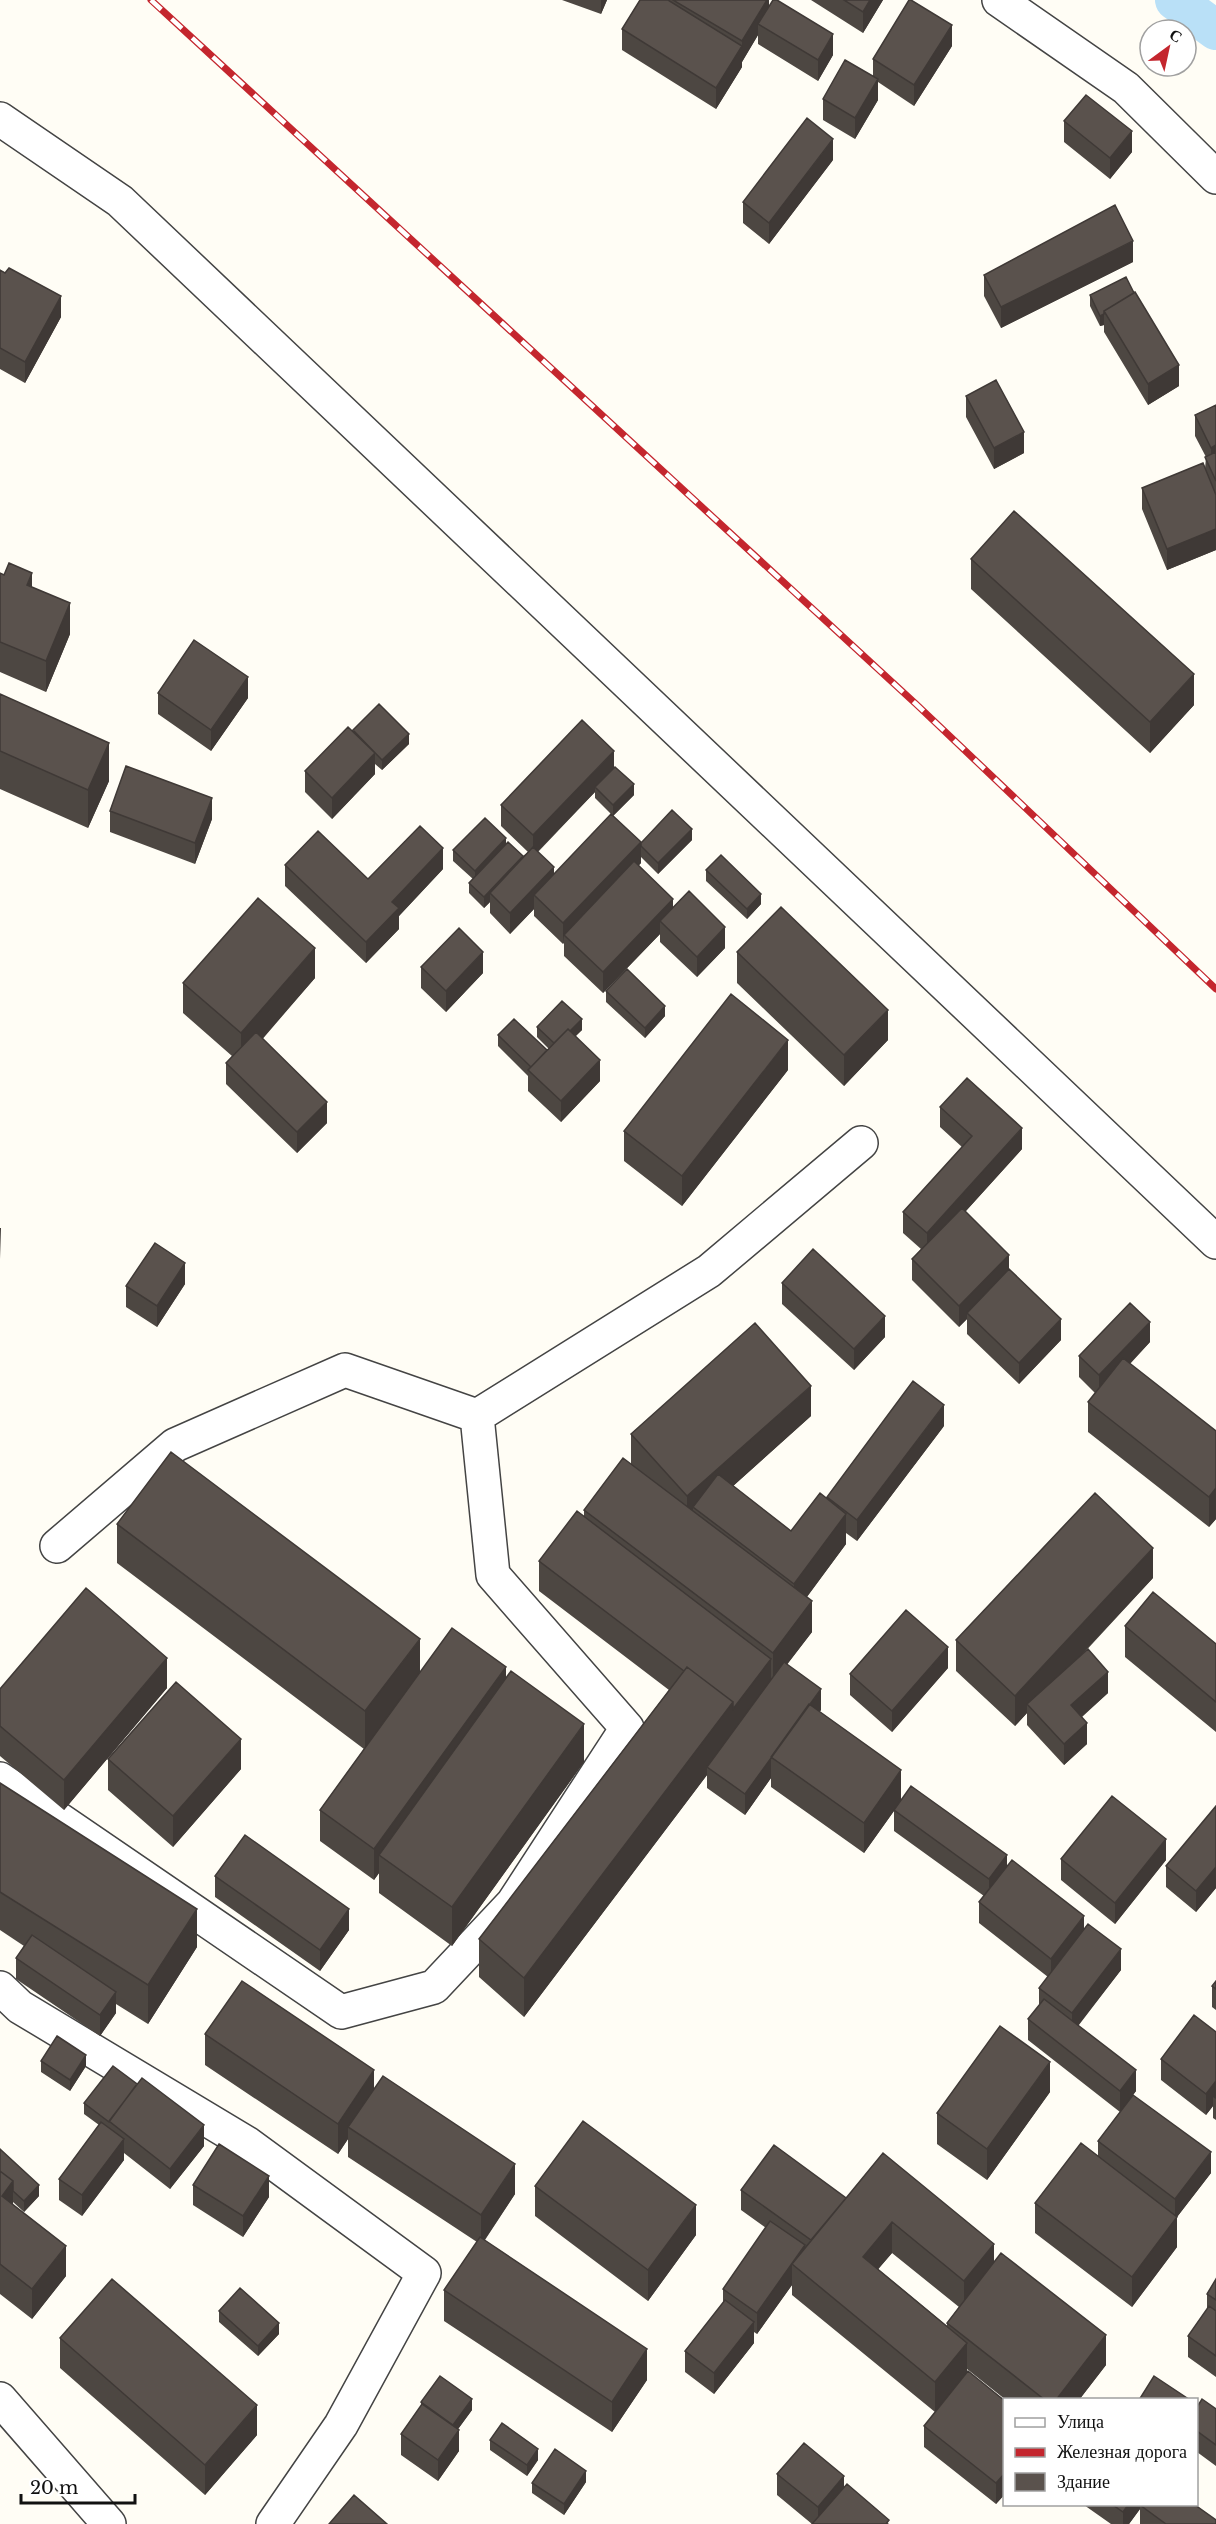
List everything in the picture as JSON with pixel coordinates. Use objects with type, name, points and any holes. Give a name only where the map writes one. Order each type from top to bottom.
[{"type":"street","points":[[999,0],[1126,88],[1216,177]]},
{"type":"street","points":[[0,119],[120,201],[1216,1242]]},
{"type":"street","points":[[477,1416],[709,1271],[861,1143]]},
{"type":"street","points":[[57,1546],[175,1445],[345,1370],[477,1416]]},
{"type":"street","points":[[0,1779],[341,2012],[434,1987],[513,1903],[627,1728],[493,1575],[477,1416]]},
{"type":"street","points":[[7,2001],[248,2144],[424,2273],[341,2425],[273,2524]]},
{"type":"street","points":[[0,2399],[109,2524]]},
{"type":"building","points":[[640,0],[668,0],[742,46],[716,88],[622,29]]},
{"type":"building","points":[[673,0],[767,0],[742,41]]},
{"type":"building","points":[[773,0],[777,0],[833,34],[818,60],[758,24]]},
{"type":"building","points":[[844,0],[870,0],[863,12]]},
{"type":"building","points":[[909,0],[952,25],[914,85],[873,59]]},
{"type":"building","points":[[845,60],[878,79],[855,118],[823,99]]},
{"type":"building","points":[[1086,95],[1132,131],[1110,158],[1064,121]]},
{"type":"building","points":[[807,118],[833,139],[769,223],[743,202]]},
{"type":"building","points":[[1115,205],[1133,241],[1001,307],[984,275]]},
{"type":"building","points":[[9,268],[61,296],[25,362],[0,348],[0,270],[5,273]]},
{"type":"building","points":[[1126,277],[1134,293],[1104,311],[1104,314],[1100,316],[1090,295]]},
{"type":"building","points":[[1135,292],[1179,365],[1148,384],[1104,311]]},
{"type":"building","points":[[996,380],[1024,432],[994,448],[966,396]]},
{"type":"building","points":[[1216,405],[1216,445],[1211,448],[1195,415]]},
{"type":"building","points":[[1216,452],[1216,481],[1205,457]]},
{"type":"building","points":[[1203,463],[1216,495],[1216,529],[1167,549],[1142,488]]},
{"type":"building","points":[[1014,511],[1194,674],[1150,722],[971,559]]},
{"type":"building","points":[[9,563],[32,573],[27,585],[70,603],[46,661],[0,642],[0,573],[4,575]]},
{"type":"building","points":[[194,640],[248,677],[211,730],[158,693]]},
{"type":"building","points":[[0,694],[109,743],[88,790],[0,751]]},
{"type":"building","points":[[379,704],[409,734],[382,760],[353,730]]},
{"type":"building","points":[[582,720],[614,751],[533,835],[501,805]]},
{"type":"building","points":[[348,727],[375,753],[332,798],[305,771]]},
{"type":"building","points":[[126,766],[212,798],[195,843],[110,811]]},
{"type":"building","points":[[615,767],[634,784],[613,805],[595,787]]},
{"type":"building","points":[[672,810],[692,829],[658,863],[641,846],[641,843]]},
{"type":"building","points":[[611,814],[641,842],[563,923],[534,895]]},
{"type":"building","points":[[485,818],[506,838],[475,871],[453,850]]},
{"type":"building","points":[[420,826],[443,848],[392,902],[399,908],[366,942],[285,865],[318,831],[368,879]]},
{"type":"building","points":[[508,842],[523,856],[484,897],[469,883]]},
{"type":"building","points":[[533,847],[554,867],[510,913],[490,893]]},
{"type":"building","points":[[721,855],[761,894],[747,909],[706,870]]},
{"type":"building","points":[[634,861],[673,899],[603,972],[564,935]]},
{"type":"building","points":[[689,891],[725,927],[697,957],[660,921]]},
{"type":"building","points":[[258,898],[315,948],[241,1033],[183,983]]},
{"type":"building","points":[[781,907],[888,1010],[844,1055],[737,952]]},
{"type":"building","points":[[459,928],[483,952],[446,991],[421,967]]},
{"type":"building","points":[[627,969],[665,1006],[645,1028],[606,991]]},
{"type":"building","points":[[731,994],[788,1040],[682,1176],[624,1131]]},
{"type":"building","points":[[562,1001],[582,1019],[554,1043],[537,1027]]},
{"type":"building","points":[[514,1019],[547,1050],[531,1067],[498,1035]]},
{"type":"building","points":[[568,1029],[600,1060],[561,1101],[528,1070]]},
{"type":"building","points":[[256,1032],[327,1102],[297,1132],[226,1063]]},
{"type":"building","points":[[967,1078],[1022,1128],[927,1233],[903,1212],[972,1136],[940,1107]]},
{"type":"building","points":[[962,1208],[1009,1255],[959,1306],[912,1259]]},
{"type":"building","points":[[155,1243],[185,1263],[157,1306],[126,1286]]},
{"type":"building","points":[[813,1249],[885,1316],[854,1349],[782,1283]]},
{"type":"building","points":[[1009,1269],[1061,1319],[1019,1363],[967,1313]]},
{"type":"building","points":[[1130,1303],[1150,1322],[1099,1375],[1079,1356]]},
{"type":"building","points":[[755,1323],[811,1386],[687,1496],[631,1434]]},
{"type":"building","points":[[1123,1358],[1216,1431],[1216,1488],[1209,1497],[1088,1402]]},
{"type":"building","points":[[913,1381],[944,1405],[857,1520],[827,1497]]},
{"type":"building","points":[[171,1452],[420,1639],[365,1711],[117,1524]]},
{"type":"building","points":[[623,1458],[812,1601],[773,1653],[584,1510]]},
{"type":"building","points":[[718,1474],[791,1531],[820,1493],[846,1514],[794,1584],[693,1507]]},
{"type":"building","points":[[1095,1493],[1153,1548],[1015,1696],[956,1640]]},
{"type":"building","points":[[577,1511],[771,1659],[733,1709],[733,1702],[687,1667],[684,1671],[539,1561]]},
{"type":"building","points":[[86,1588],[167,1658],[64,1780],[0,1726],[0,1689]]},
{"type":"building","points":[[1153,1592],[1216,1644],[1216,1702],[1125,1626]]},
{"type":"building","points":[[906,1610],[948,1647],[892,1711],[850,1674]]},
{"type":"building","points":[[452,1628],[506,1667],[374,1849],[320,1810]]},
{"type":"building","points":[[1088,1649],[1108,1672],[1071,1705],[1087,1723],[1064,1744],[1027,1704]]},
{"type":"building","points":[[784,1662],[821,1689],[745,1794],[707,1767]]},
{"type":"building","points":[[687,1667],[733,1702],[524,1978],[479,1939]]},
{"type":"building","points":[[511,1671],[584,1724],[452,1907],[379,1855]]},
{"type":"building","points":[[176,1682],[241,1739],[173,1816],[108,1759]]},
{"type":"building","points":[[809,1704],[901,1770],[864,1823],[771,1757]]},
{"type":"building","points":[[0,1783],[197,1909],[148,1985],[0,1892]]},
{"type":"building","points":[[911,1786],[1007,1855],[989,1879],[894,1810]]},
{"type":"building","points":[[1112,1796],[1166,1839],[1115,1903],[1061,1859]]},
{"type":"building","points":[[1216,1806],[1216,1867],[1196,1891],[1166,1866]]},
{"type":"building","points":[[245,1835],[349,1909],[320,1950],[215,1876]]},
{"type":"building","points":[[1012,1860],[1084,1916],[1051,1959],[979,1902]]},
{"type":"building","points":[[1088,1924],[1121,1949],[1072,2013],[1039,1988]]},
{"type":"building","points":[[32,1935],[116,1992],[100,2015],[16,1958]]},
{"type":"building","points":[[242,1981],[374,2070],[338,2124],[205,2034]]},
{"type":"building","points":[[1044,1999],[1136,2070],[1120,2091],[1028,2019]]},
{"type":"building","points":[[1194,2015],[1216,2032],[1216,2081],[1206,2094],[1161,2059]]},
{"type":"building","points":[[1000,2026],[1050,2062],[987,2149],[937,2113]]},
{"type":"building","points":[[57,2036],[86,2055],[70,2080],[41,2061]]},
{"type":"building","points":[[113,2066],[137,2084],[109,2122],[84,2103]]},
{"type":"building","points":[[383,2076],[515,2164],[481,2215],[348,2127]]},
{"type":"building","points":[[142,2078],[204,2125],[170,2169],[109,2121]]},
{"type":"building","points":[[1133,2095],[1211,2152],[1175,2199],[1098,2141]]},
{"type":"building","points":[[583,2121],[696,2205],[648,2270],[535,2186]]},
{"type":"building","points":[[101,2122],[124,2139],[82,2195],[59,2179]]},
{"type":"building","points":[[1081,2143],[1177,2217],[1132,2277],[1035,2203]]},
{"type":"building","points":[[219,2144],[269,2176],[243,2216],[193,2185]]},
{"type":"building","points":[[774,2145],[846,2198],[811,2240],[741,2190]]},
{"type":"building","points":[[0,2149],[39,2185],[24,2201],[13,2191],[13,2181],[0,2171]]},
{"type":"building","points":[[883,2153],[994,2244],[964,2281],[892,2222],[863,2257],[967,2343],[935,2382],[792,2264]]},
{"type":"building","points":[[0,2171],[13,2181],[2,2196],[66,2246],[32,2289],[0,2264]]},
{"type":"building","points":[[770,2221],[805,2245],[757,2313],[723,2289]]},
{"type":"building","points":[[480,2237],[647,2349],[612,2402],[444,2290]]},
{"type":"building","points":[[1001,2253],[1106,2335],[1058,2398],[1042,2398],[947,2323]]},
{"type":"building","points":[[112,2279],[257,2405],[205,2465],[60,2338]]},
{"type":"building","points":[[1216,2279],[1216,2300],[1207,2294]]},
{"type":"building","points":[[240,2288],[279,2323],[258,2346],[219,2311]]},
{"type":"building","points":[[725,2300],[754,2322],[714,2373],[685,2351]]},
{"type":"building","points":[[1209,2306],[1216,2311],[1216,2356],[1188,2336]]},
{"type":"building","points":[[968,2371],[1003,2399],[1003,2475],[996,2483],[924,2426]]},
{"type":"building","points":[[440,2376],[472,2399],[453,2425],[421,2402]]},
{"type":"building","points":[[1154,2376],[1187,2398],[1140,2398]]},
{"type":"building","points":[[1202,2399],[1216,2409],[1216,2445],[1198,2432],[1198,2405]]},
{"type":"building","points":[[422,2404],[459,2430],[438,2460],[401,2434]]},
{"type":"building","points":[[502,2423],[538,2449],[527,2465],[490,2440]]},
{"type":"building","points":[[804,2443],[844,2476],[818,2507],[777,2474]]},
{"type":"building","points":[[555,2449],[586,2471],[564,2504],[532,2483]]},
{"type":"building","points":[[847,2484],[889,2520],[886,2524],[812,2524]]},
{"type":"building","points":[[354,2495],[387,2524],[329,2524]]},
{"type":"building","points":[[1114,2506],[1127,2506],[1123,2512]]},
{"type":"building","points":[[1141,2506],[1196,2506],[1216,2520],[1216,2524],[1166,2524]]},
{"type":"waterway","points":[[1175,0],[1216,30]]},
{"type":"railway","points":[[151,0],[916,704],[1216,989]]}]
